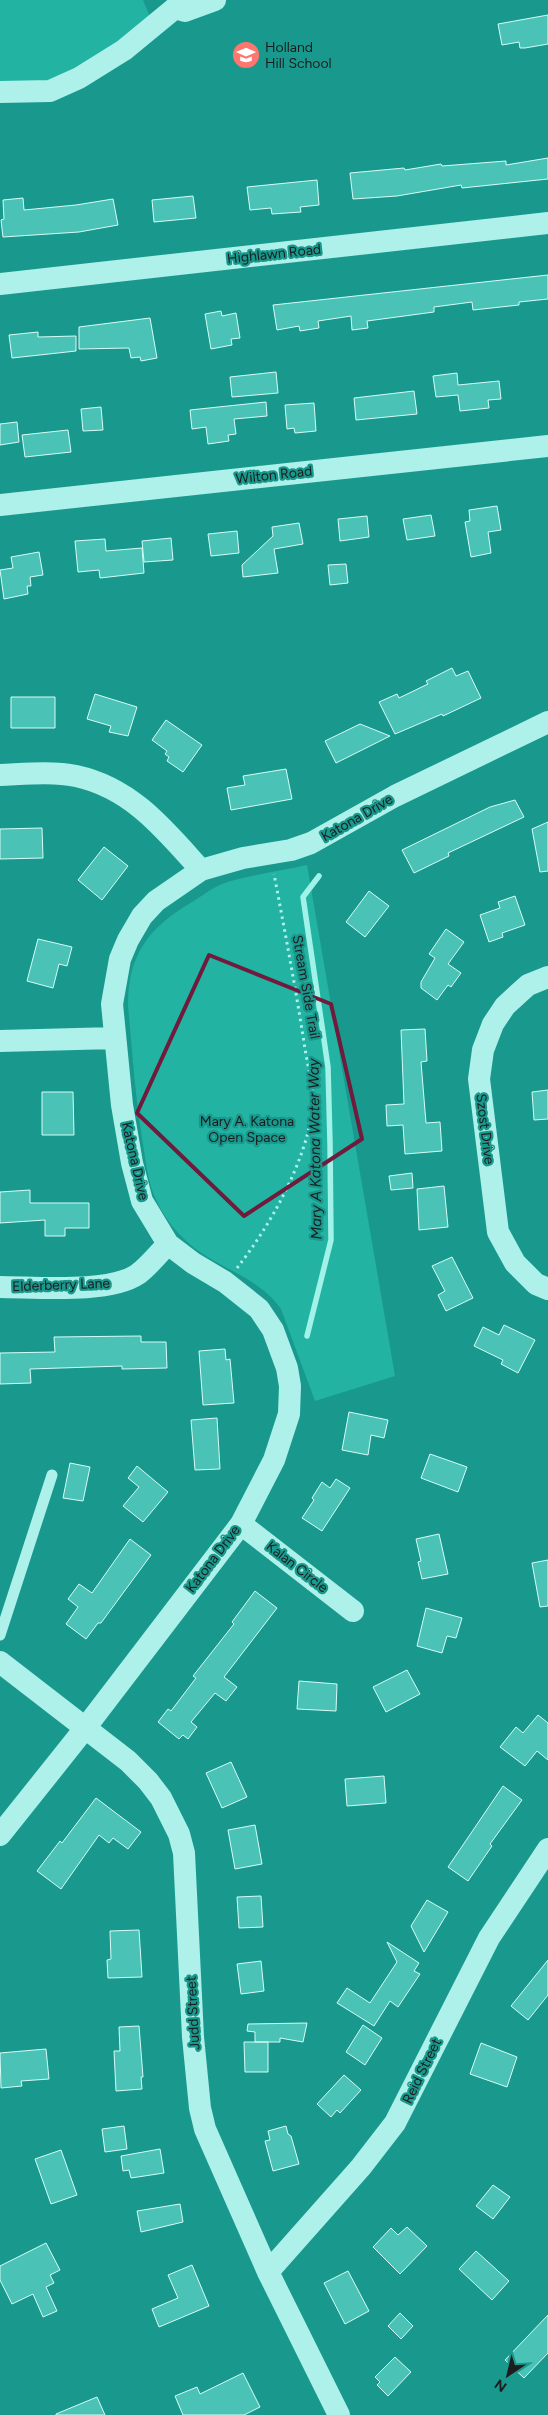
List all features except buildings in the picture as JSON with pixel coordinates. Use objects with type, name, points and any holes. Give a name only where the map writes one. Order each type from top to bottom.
[{"type":"street","points":[[0,92],[50,91],[80,78],[124,50],[178,4],[185,10],[215,0]]},
{"type":"street","name":"Highlawn Road","points":[[0,284],[548,223]]},
{"type":"street","name":"Wilton Road","points":[[0,505],[548,446]]},
{"type":"street","name":"Katona Drive","points":[[0,1835],[86,1727],[240,1524],[282,1439],[289,1414],[290,1386],[287,1368],[273,1330],[259,1309],[225,1282],[193,1263],[168,1244],[155,1226],[142,1201],[122,1105],[112,1004],[114,981],[128,940],[142,916],[156,901],[201,870],[243,858],[270,854],[311,844],[395,796],[548,722]]},
{"type":"street","points":[[0,775],[38,774],[75,776],[113,788],[135,802],[158,823],[201,870]]},
{"type":"street","name":"Szost Drive","points":[[548,977],[528,986],[505,1006],[492,1024],[483,1050],[479,1079],[498,1232],[515,1263],[536,1284],[548,1289]]},
{"type":"street","points":[[0,1041],[115,1038]]},
{"type":"street","name":"Elderberry Lane","points":[[0,1288],[104,1286],[122,1282],[138,1274],[168,1244]]},
{"type":"street","name":"Kalan Circle","points":[[240,1524],[353,1611]]},
{"type":"street","name":"Judd Street","points":[[0,1662],[86,1727],[148,1781],[161,1798],[179,1834],[186,1872],[193,2036],[200,2108],[211,2145],[268,2272],[340,2415]]},
{"type":"street","name":"Reid Street","points":[[268,2272],[361,2167],[395,2122],[489,1938],[548,1849]]},
{"type":"lane","points":[[0,1635],[52,1475]]},
{"type":"path","name":"Stream Side Trail","points":[[225,1282],[270,1222],[302,1150],[312,1111],[300,1016],[270,854]]},
{"type":"highlighted area","points":[[209,955],[331,1004],[362,1139],[244,1216],[137,1113]]},
{"type":"green space","points":[[0,0],[143,0],[153,24],[79,78],[0,92]]},
{"type":"green space","name":"Mary A. Katona Open Space","points":[[307,865],[395,1376],[315,1401],[281,1309],[262,1289],[192,1246],[168,1221],[155,1198],[149,1178],[140,1121],[128,1005],[132,970],[137,956],[144,943],[164,921],[222,884]]},
{"type":"waterway","name":"Mary A Katona Water Way","points":[[307,1336],[331,1240],[328,1067],[303,897],[319,876]]},
{"type":"place","name":"Holland Hill School","points":[[246,55]]}]
